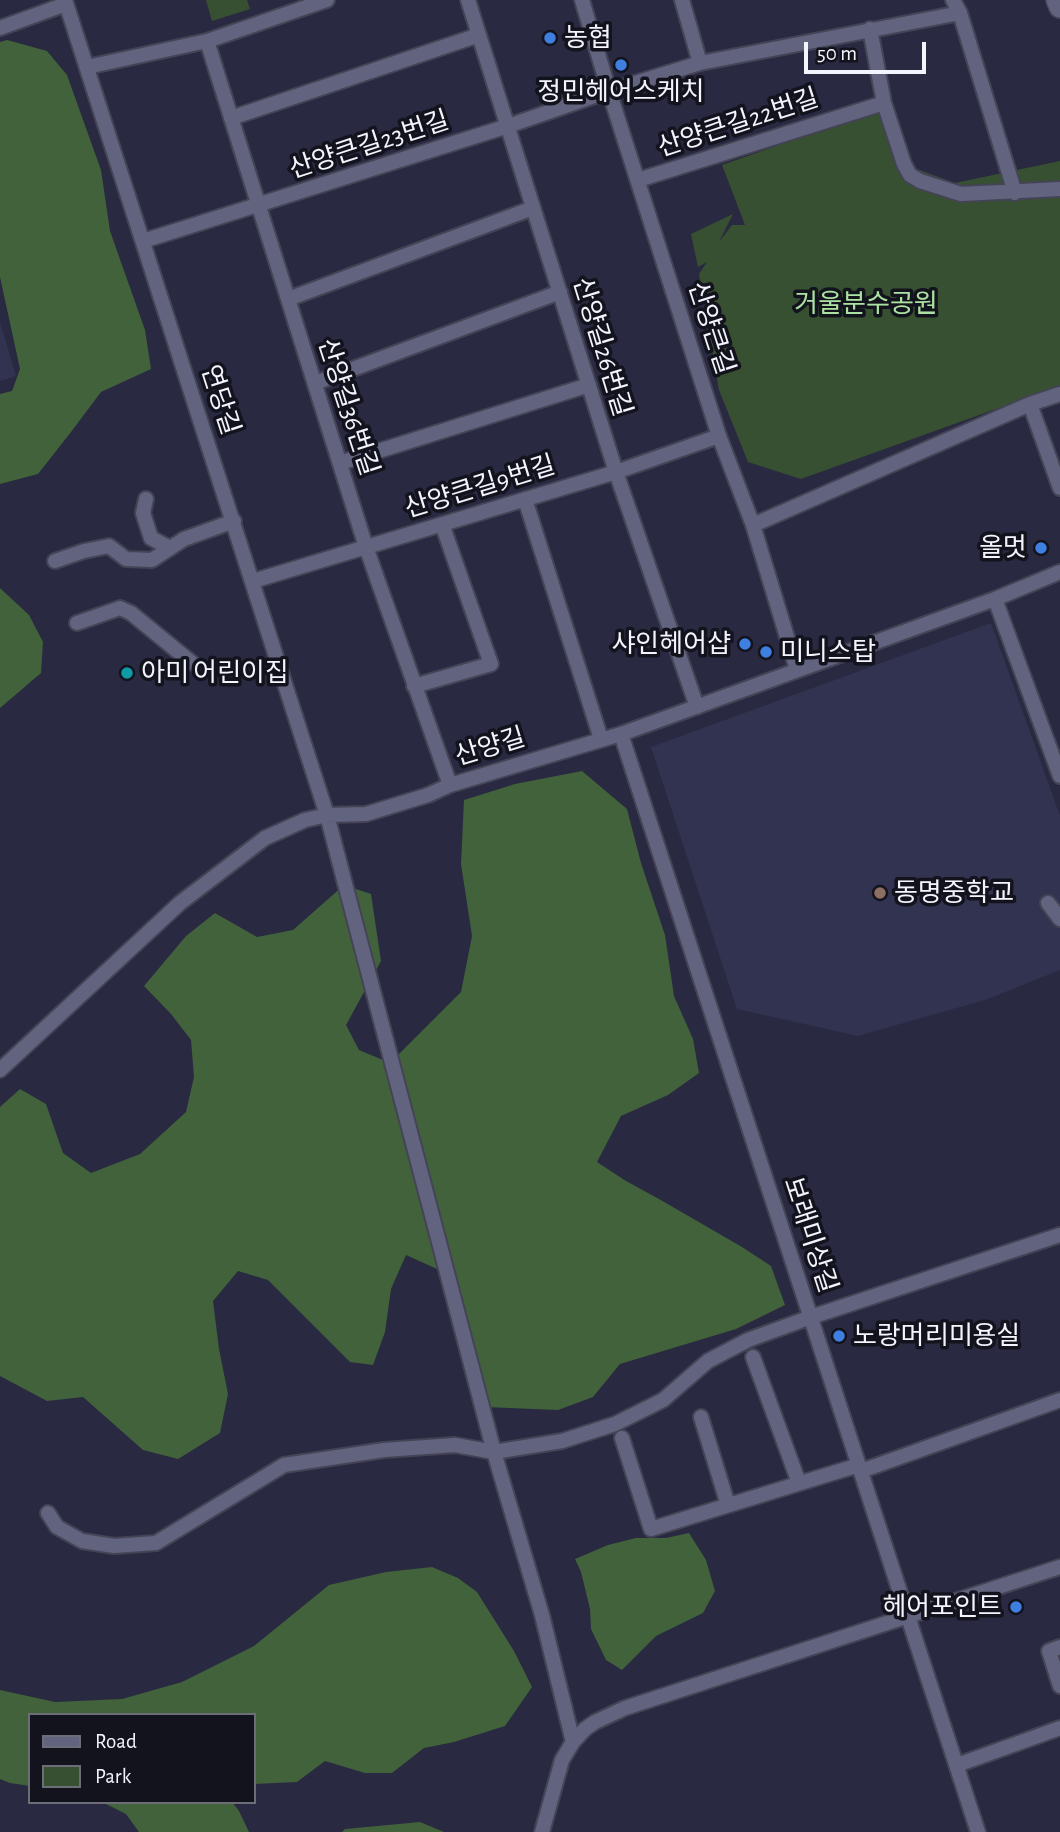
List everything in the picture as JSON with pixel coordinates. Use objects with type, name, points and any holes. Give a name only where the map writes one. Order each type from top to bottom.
[{"type":"street","points":[[87,67],[207,41],[327,0]]},
{"type":"street","name":"산양길26번길","points":[[468,0],[616,472],[697,706]]},
{"type":"street","name":"산양큰길","points":[[582,0],[719,436],[753,525],[797,670]]},
{"type":"street","points":[[682,0],[700,63]]},
{"type":"street","points":[[1057,0],[1060,7]]},
{"type":"street","points":[[0,28],[66,2]]},
{"type":"street","name":"연당길","points":[[66,2],[327,815],[494,1452],[542,1615],[573,1742]]},
{"type":"street","points":[[957,7],[1015,193]]},
{"type":"street","name":"산양큰길23번길","points":[[143,241],[700,63],[870,29],[957,7]]},
{"type":"street","points":[[870,29],[884,103],[910,175],[920,181],[961,194],[1060,189]]},
{"type":"street","points":[[231,118],[479,35]]},
{"type":"street","name":"산양길36번길","points":[[207,41],[366,547],[450,785]]},
{"type":"street","name":"산양큰길22번길","points":[[638,180],[884,103]]},
{"type":"street","points":[[288,299],[533,208]]},
{"type":"street","points":[[314,383],[560,292]]},
{"type":"street","points":[[340,463],[589,385]]},
{"type":"street","points":[[753,525],[1030,404],[1060,394]]},
{"type":"street","points":[[1030,404],[1060,488]]},
{"type":"street","name":"산양큰길9번길","points":[[253,581],[616,472],[719,436]]},
{"type":"street","points":[[146,499],[143,513],[151,538],[170,548]]},
{"type":"street","points":[[525,499],[601,739]]},
{"type":"street","points":[[55,561],[109,546],[125,559],[152,560],[184,539],[234,521]]},
{"type":"street","points":[[414,686],[491,664],[442,524]]},
{"type":"street","name":"산양길","points":[[0,1070],[180,903],[265,838],[305,820],[327,815],[366,814],[428,795],[450,785],[621,734],[995,599],[1060,572]]},
{"type":"street","points":[[995,599],[1060,776]]},
{"type":"street","points":[[77,623],[120,608],[131,612],[192,663]]},
{"type":"street","name":"보래미상길","points":[[621,734],[978,1832]]},
{"type":"street","points":[[1048,902],[1060,919]]},
{"type":"street","points":[[48,1513],[57,1527],[82,1541],[114,1546],[156,1543],[284,1465],[384,1450],[455,1445],[494,1452],[562,1441],[615,1424],[663,1400],[708,1361],[748,1340],[1060,1235]]},
{"type":"street","points":[[753,1357],[799,1483]]},
{"type":"street","points":[[622,1438],[651,1529],[799,1483],[860,1468],[1060,1400]]},
{"type":"street","points":[[701,1417],[728,1505]]},
{"type":"street","points":[[542,1832],[562,1760],[573,1742],[585,1729],[625,1708],[1060,1567]]},
{"type":"street","points":[[1060,1647],[1049,1651],[1060,1686]]},
{"type":"street","points":[[957,1765],[1060,1728]]},
{"type":"shaded area","points":[[0,322],[16,376],[0,381]]},
{"type":"shaded area","name":"동명중학교","points":[[991,623],[1060,816],[1060,970],[988,999],[858,1036],[737,1009],[651,747]]},
{"type":"green space","points":[[206,0],[247,0],[250,9],[212,21]]},
{"type":"green space","points":[[7,40],[47,51],[67,75],[101,170],[110,231],[145,330],[151,369],[101,392],[38,474],[0,484],[0,394],[12,391],[20,369],[0,277],[0,42]]},
{"type":"green space","name":"거울분수공원","points":[[884,108],[914,168],[955,183],[1060,161],[1060,386],[801,479],[748,462],[719,390],[699,274],[707,262],[698,267],[691,234],[733,214],[719,242],[732,225],[745,225],[722,165]]},
{"type":"green space","points":[[0,588],[29,615],[43,642],[41,673],[0,708]]},
{"type":"green space","points":[[582,771],[627,809],[641,863],[665,935],[674,996],[693,1039],[699,1073],[668,1095],[621,1116],[597,1162],[771,1266],[785,1305],[736,1329],[620,1364],[593,1397],[558,1410],[485,1407],[462,1320],[457,1278],[406,1255],[391,1289],[385,1332],[373,1365],[350,1362],[268,1280],[238,1271],[213,1301],[228,1394],[220,1433],[178,1459],[143,1450],[83,1397],[47,1401],[0,1376],[0,1107],[20,1089],[46,1104],[63,1153],[91,1173],[140,1154],[186,1112],[194,1077],[191,1040],[144,986],[186,936],[215,913],[257,937],[293,930],[344,885],[371,894],[381,961],[346,1025],[359,1050],[390,1063],[461,992],[472,936],[461,864],[464,800],[515,784]]},
{"type":"green space","points":[[689,1533],[706,1560],[715,1591],[703,1613],[656,1636],[622,1670],[606,1660],[591,1629],[590,1609],[575,1559],[608,1545],[636,1538],[666,1538]]},
{"type":"green space","points":[[432,1567],[458,1578],[477,1592],[514,1651],[532,1687],[505,1726],[424,1748],[392,1773],[365,1773],[325,1761],[297,1782],[256,1784],[256,1713],[28,1713],[28,1786],[0,1779],[0,1690],[55,1702],[122,1699],[182,1682],[254,1646],[329,1585],[386,1572]]},
{"type":"green space","points":[[106,1804],[234,1804],[249,1832],[139,1832],[126,1814]]},
{"type":"green space","points":[[420,1822],[444,1832],[342,1832],[345,1829]]},
{"type":"place","name":"농협","points":[[550,38]]},
{"type":"place","name":"정민헤어스케치","points":[[621,65]]},
{"type":"place","name":"올멋","points":[[1041,548]]},
{"type":"place","name":"샤인헤어샵","points":[[745,644]]},
{"type":"place","name":"미니스탑","points":[[766,652]]},
{"type":"place","name":"아미 어린이집","points":[[127,673]]},
{"type":"place","name":"동명중학교","points":[[880,893]]},
{"type":"place","name":"노랑머리미용실","points":[[839,1336]]},
{"type":"place","name":"헤어포인트","points":[[1016,1607]]}]
